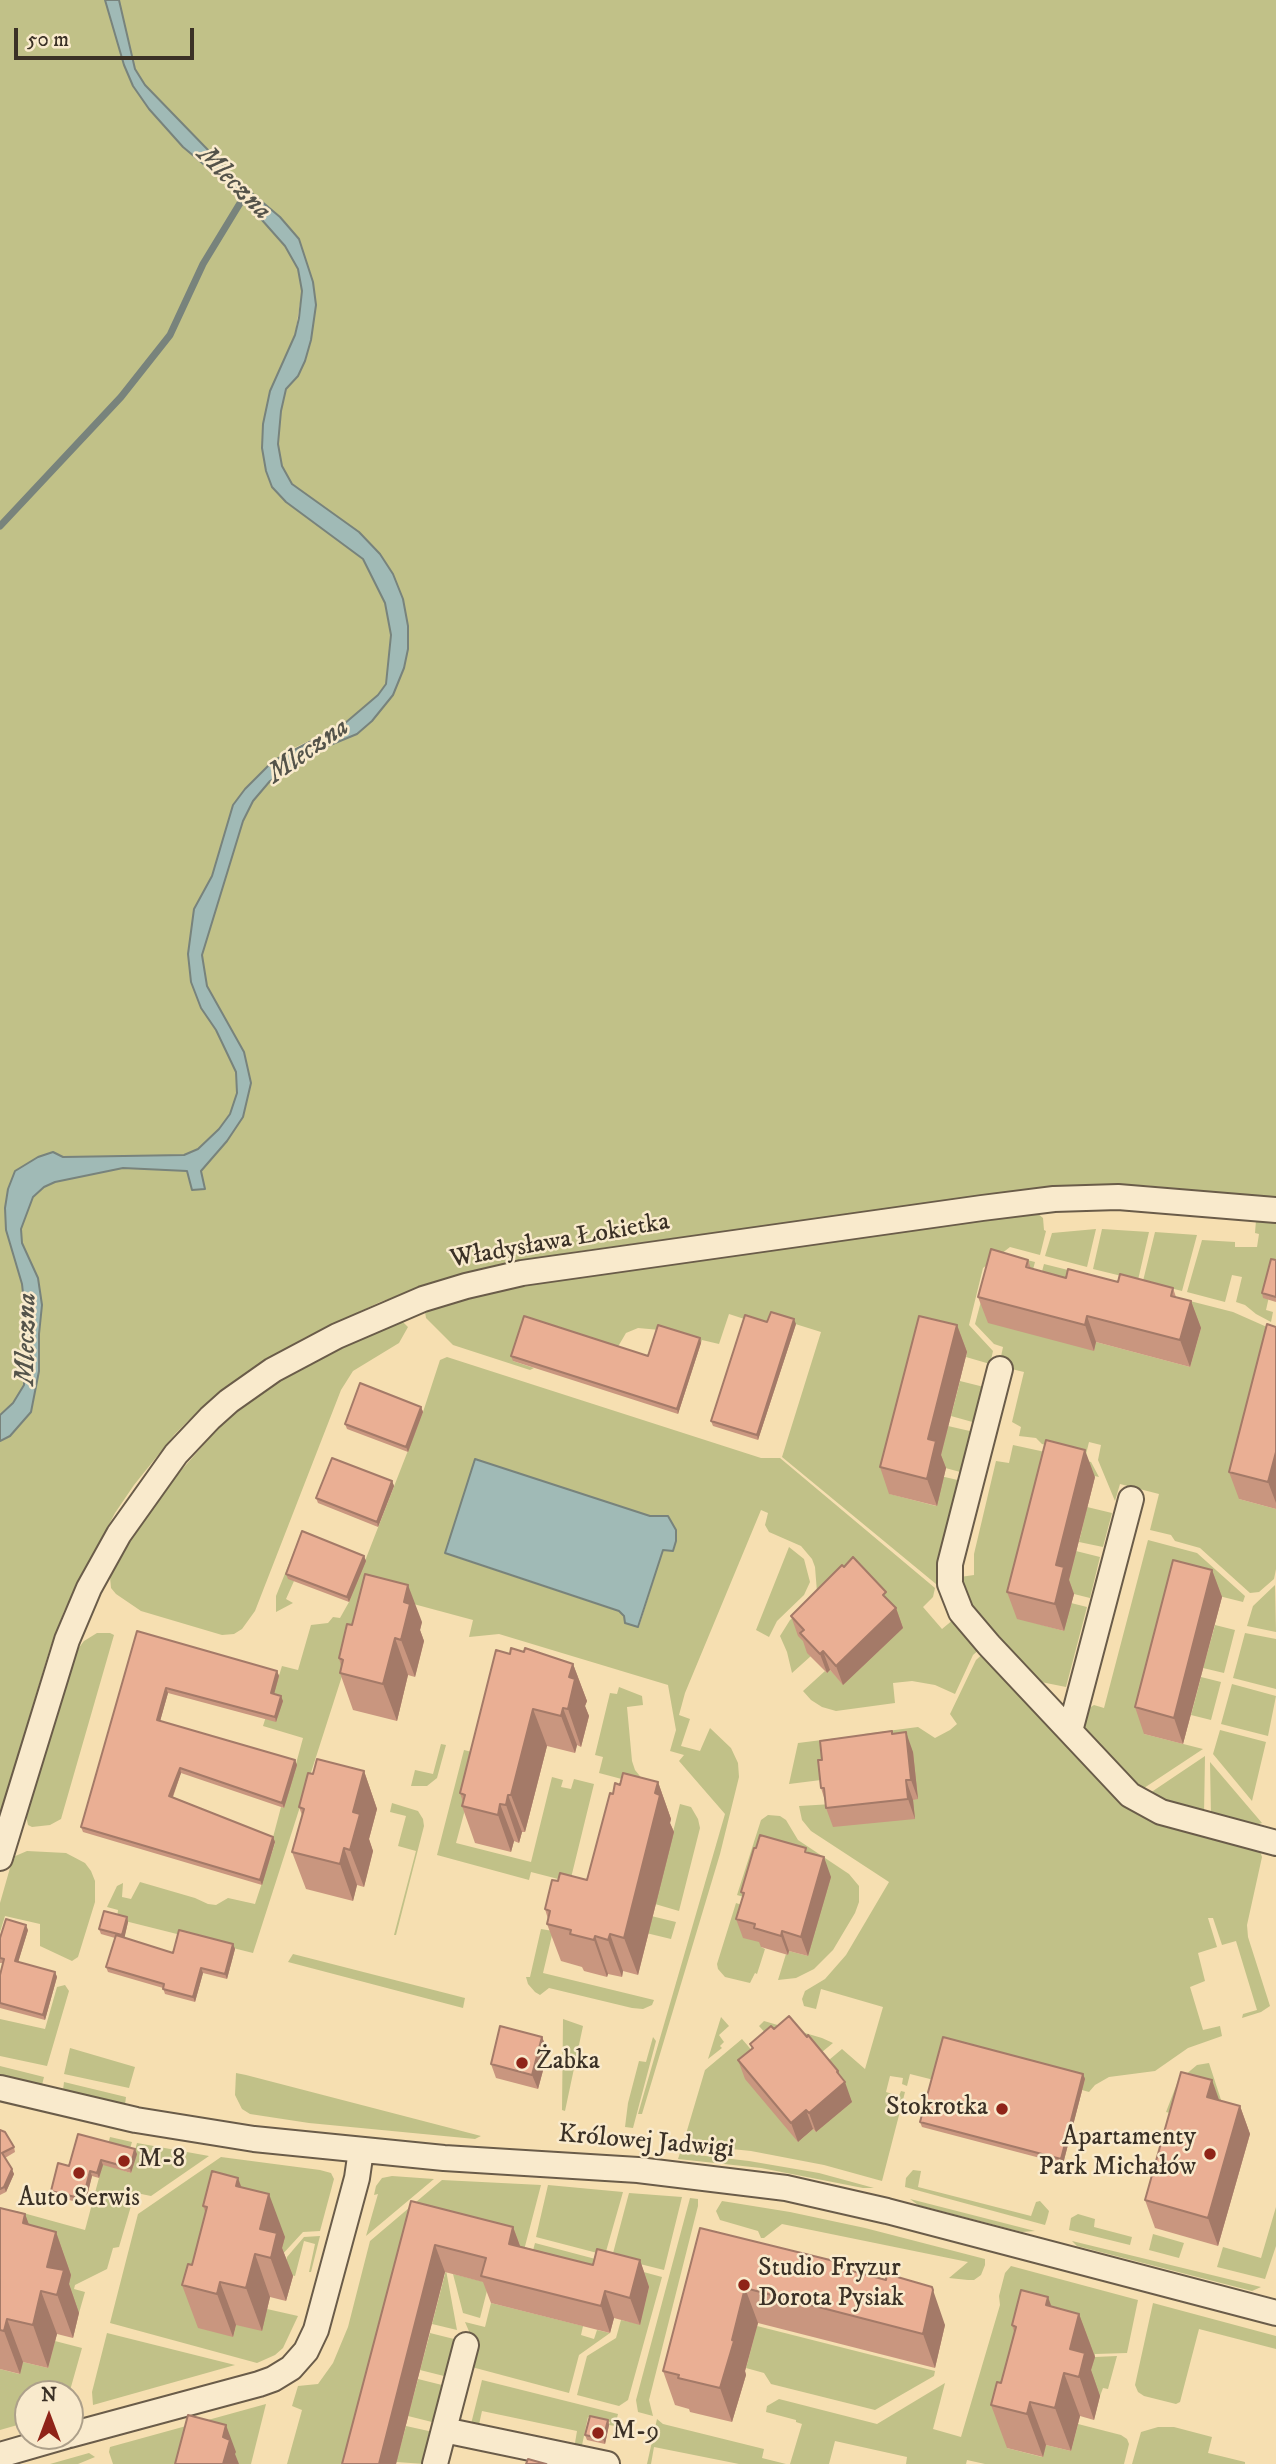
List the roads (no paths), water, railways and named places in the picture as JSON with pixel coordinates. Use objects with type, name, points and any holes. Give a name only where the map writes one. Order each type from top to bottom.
[{"type":"street","name":"Władysława Łokietka","points":[[0,1858],[66,1640],[89,1588],[119,1534],[176,1454],[210,1418],[273,1370],[337,1336],[423,1299],[522,1273],[982,1208],[1054,1199],[1118,1197],[1276,1210]]},
{"type":"street","points":[[1000,1369],[952,1555],[950,1584],[961,1612],[1130,1795],[1161,1812],[1276,1843]]},
{"type":"street","points":[[1070,1731],[1131,1499]]},
{"type":"street","name":"Królowej Jadwigi","points":[[0,2088],[136,2120],[207,2133],[362,2150],[638,2170],[786,2188],[876,2208],[1276,2313]]},
{"type":"street","points":[[84,2431],[259,2384],[291,2368],[306,2351],[316,2330],[362,2150]]},
{"type":"street","points":[[435,2464],[466,2344]]},
{"type":"street","points":[[444,2430],[607,2464]]},
{"type":"street","points":[[0,2455],[17,2450]]},
{"type":"water","name":"Mleczna","points":[[105,0],[119,0],[135,69],[145,85],[241,184],[280,217],[299,239],[313,282],[316,305],[305,361],[298,376],[286,389],[281,411],[278,444],[282,466],[292,484],[359,532],[380,554],[393,574],[403,599],[408,626],[408,649],[393,695],[372,721],[357,734],[323,748],[270,781],[253,801],[243,821],[202,955],[207,986],[244,1052],[251,1083],[243,1117],[227,1141],[201,1171],[205,1189],[192,1190],[187,1171],[123,1168],[55,1182],[33,1197],[21,1229],[22,1243],[38,1278],[42,1305],[39,1371],[31,1412],[10,1436],[0,1441],[0,1415],[13,1403],[24,1385],[25,1311],[22,1284],[6,1230],[5,1208],[15,1171],[38,1157],[53,1152],[63,1157],[184,1155],[198,1149],[230,1114],[237,1093],[236,1072],[216,1030],[201,1008],[191,982],[188,954],[194,909],[212,876],[233,805],[273,761],[344,724],[378,695],[386,684],[391,635],[385,603],[363,559],[286,502],[272,487],[266,471],[262,448],[263,424],[270,391],[295,335],[299,318],[302,291],[298,269],[285,246],[238,193],[183,147],[149,109],[133,86],[124,65]]},
{"type":"water","points":[[475,1459],[650,1516],[668,1516],[676,1530],[676,1541],[673,1551],[663,1550],[638,1627],[625,1623],[624,1616],[619,1611],[445,1553]]},
{"type":"waterway","name":"Mleczna","points":[[0,526],[121,397],[170,335],[203,264],[245,195]]},
{"type":"place","name":"Żabka","points":[[522,2063]]},
{"type":"place","name":"Stokrotka","points":[[1002,2109]]},
{"type":"place","name":"Apartamenty Park Michałów","points":[[1210,2154]]},
{"type":"place","name":"M-8","points":[[124,2161]]},
{"type":"place","name":"Auto Serwis","points":[[79,2173]]},
{"type":"place","name":"Studio Fryzur Dorota Pysiak","points":[[744,2285]]},
{"type":"place","name":"M-9","points":[[598,2433]]}]
